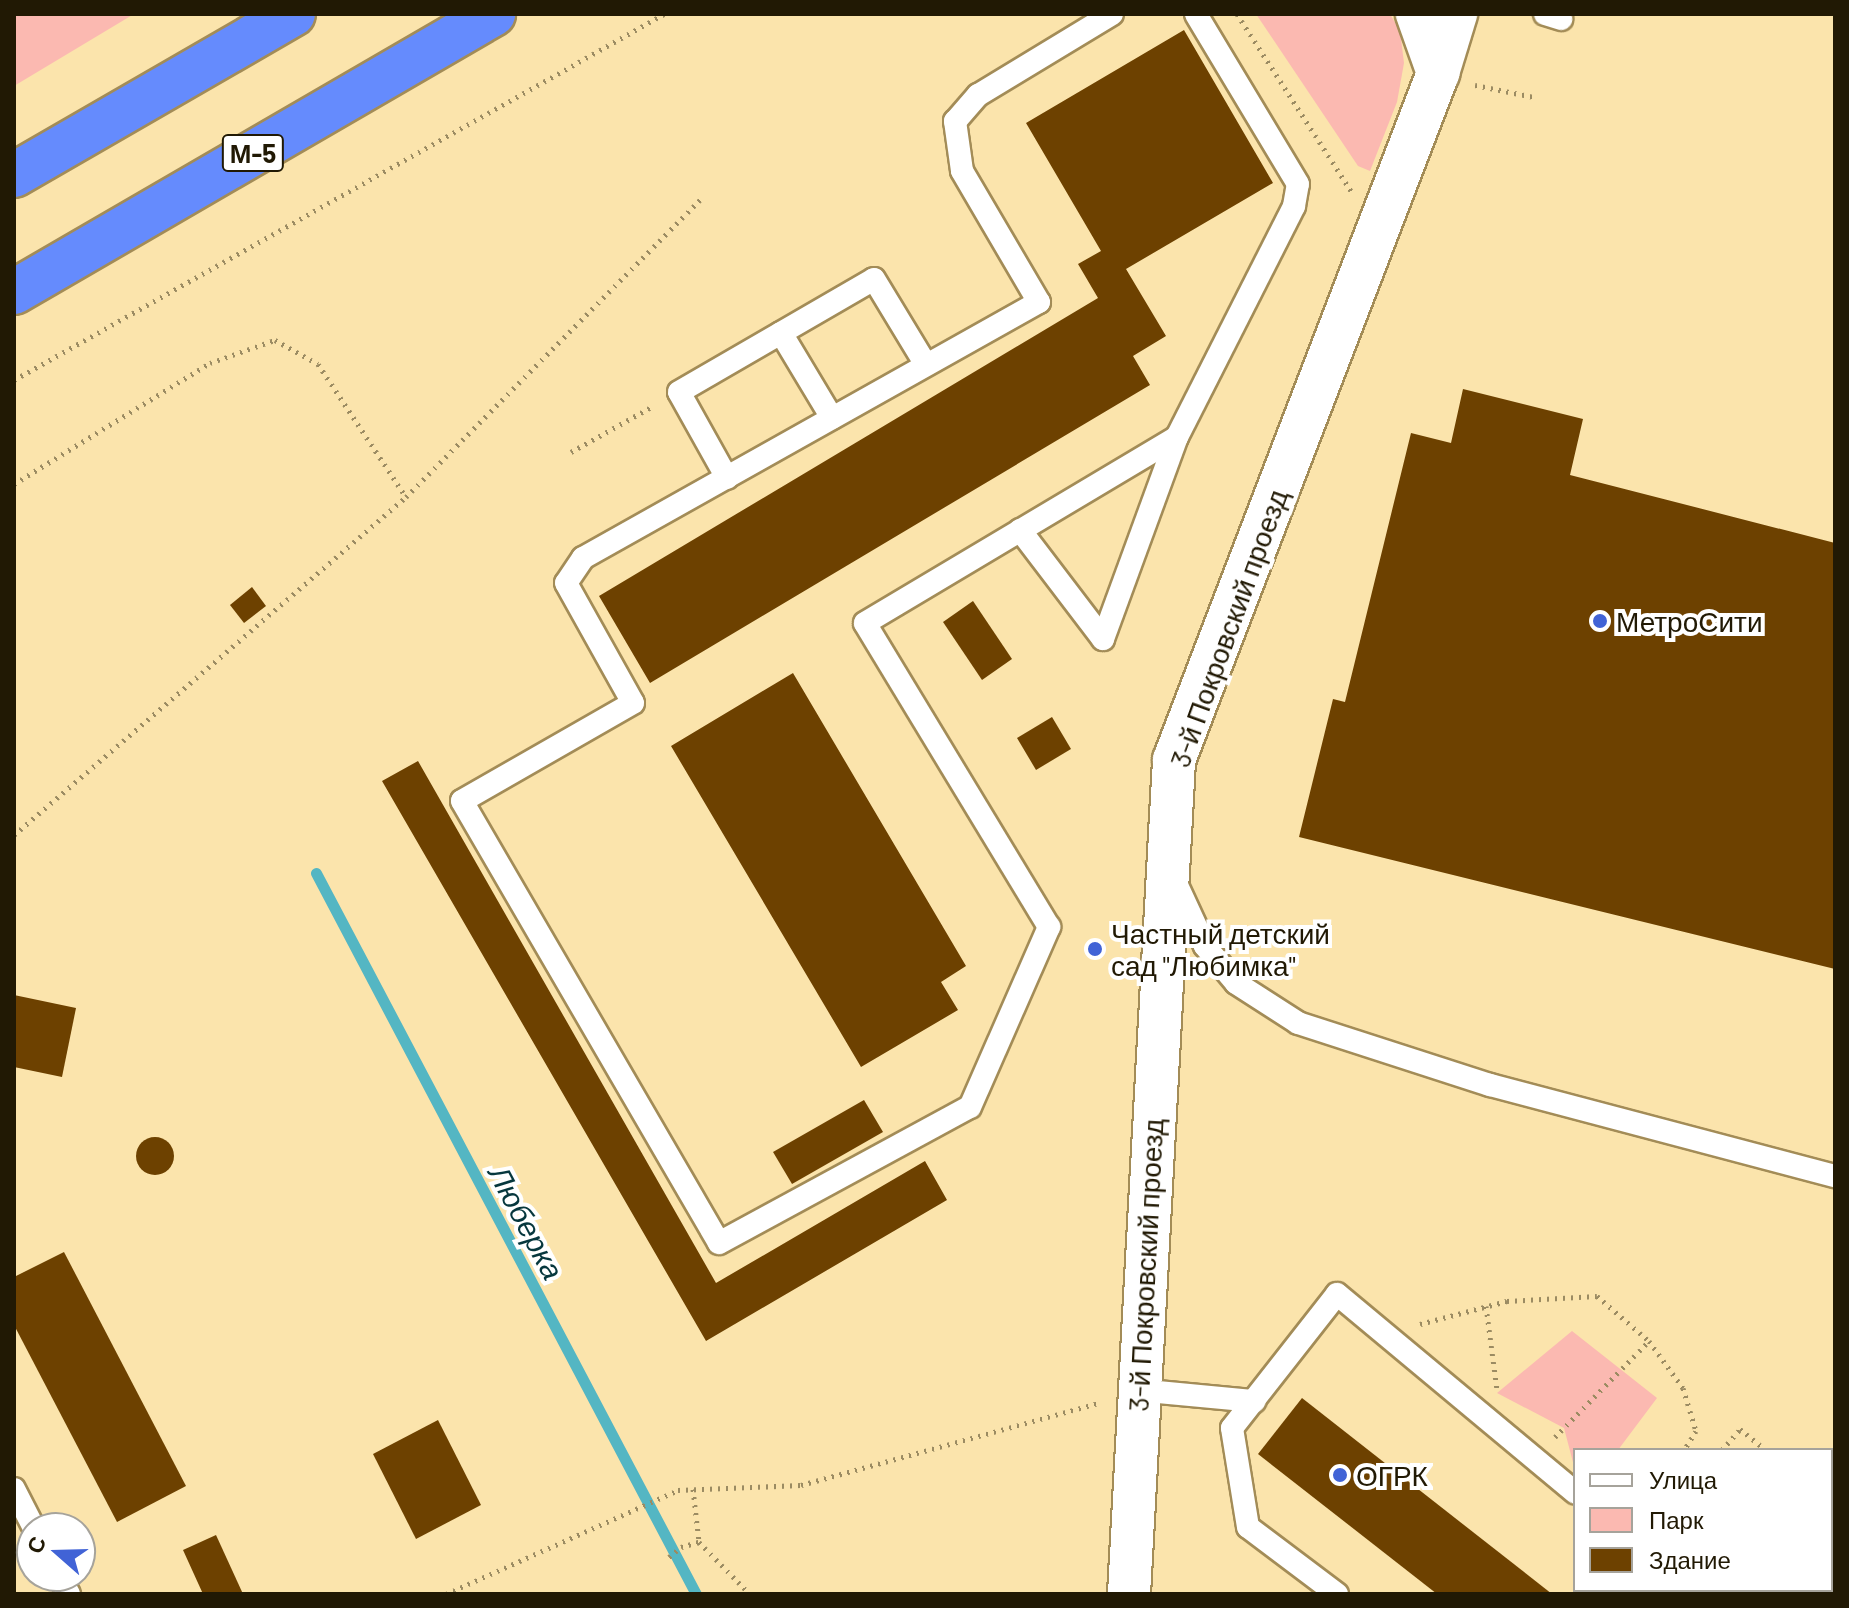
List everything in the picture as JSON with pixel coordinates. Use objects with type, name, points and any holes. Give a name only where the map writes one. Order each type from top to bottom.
[{"type":"highway","points":[[14,175],[293,14]]},
{"type":"highway","name":"М-5","points":[[14,292],[493,14]]},
{"type":"street","points":[[1417,14],[1438,73]]},
{"type":"street","name":"3-й Покровский проезд","points":[[1129,1594],[1137,1385],[1174,760],[1387,208],[1438,73],[1456,14]]},
{"type":"lane","points":[[1112,14],[978,95],[955,121],[962,171],[1039,302],[583,558],[566,583],[633,703],[462,801],[719,1243],[970,1107],[1049,927],[865,623],[1177,437]]},
{"type":"lane","points":[[1020,530],[1103,639],[1177,437],[1294,206],[1298,184],[1196,14]]},
{"type":"lane","points":[[727,478],[679,392],[874,279],[926,365]]},
{"type":"lane","points":[[781,333],[832,418]]},
{"type":"lane","points":[[1169,867],[1205,946],[1236,983],[1298,1023],[1490,1085],[1835,1176]]},
{"type":"lane","points":[[1337,1594],[1248,1527],[1232,1428],[1337,1294],[1573,1490]]},
{"type":"lane","points":[[1137,1385],[1254,1401]]},
{"type":"lane","points":[[14,1489],[26,1512]]},
{"type":"path","points":[[14,380],[664,14]]},
{"type":"path","points":[[1237,14],[1358,202],[1387,208]]},
{"type":"path","points":[[14,835],[406,497],[703,197]]},
{"type":"path","points":[[14,484],[210,363],[275,340],[318,364],[406,497]]},
{"type":"path","points":[[571,452],[679,392]]},
{"type":"path","points":[[1384,1333],[1507,1301],[1597,1296],[1649,1341],[1683,1388],[1696,1431],[1685,1448]]},
{"type":"path","points":[[1486,1306],[1497,1393],[1496,1426]]},
{"type":"path","points":[[1535,1458],[1649,1341]]},
{"type":"path","points":[[446,1594],[678,1490],[801,1485],[1099,1403],[1137,1385]]},
{"type":"path","points":[[1724,1448],[1740,1429],[1764,1448]]},
{"type":"path","points":[[693,1489],[699,1542],[750,1594]]},
{"type":"path","points":[[669,1557],[681,1547],[699,1542]]},
{"type":"green space","points":[[14,14],[134,14],[14,86]]},
{"type":"green space","points":[[1256,14],[1390,14],[1400,31],[1404,63],[1397,102],[1370,171],[1358,166]]},
{"type":"green space","points":[[1572,1331],[1657,1398],[1620,1448],[1573,1448],[1573,1462],[1564,1428],[1497,1393]]},
{"type":"building","points":[[1184,30],[1273,183],[1126,269],[1166,336],[1133,356],[1150,385],[650,683],[599,596],[1098,298],[1078,264],[1101,251],[1026,123]]},
{"type":"building","name":"МетроСити","points":[[1463,389],[1583,419],[1570,475],[1835,543],[1835,969],[1299,837],[1333,699],[1345,702],[1411,433],[1451,443]]},
{"type":"building","points":[[252,587],[266,606],[244,623],[230,605]]},
{"type":"building","points":[[973,601],[1012,659],[982,680],[943,622]]},
{"type":"building","points":[[793,673],[966,966],[941,982],[958,1010],[861,1067],[671,746]]},
{"type":"building","points":[[1052,717],[1071,749],[1036,770],[1017,738]]},
{"type":"building","points":[[418,761],[716,1283],[925,1161],[947,1200],[706,1341],[382,781]]},
{"type":"building","points":[[14,995],[76,1008],[62,1077],[14,1067]]},
{"type":"building","points":[[864,1100],[883,1132],[792,1184],[773,1152]]},
{"type":"building","points":[[155,1137],[168,1143],[174,1156],[168,1169],[155,1175],[142,1169],[136,1156],[142,1143]]},
{"type":"building","points":[[64,1252],[186,1486],[117,1522],[14,1325],[14,1277]]},
{"type":"building","points":[[1302,1398],[1552,1594],[1437,1594],[1258,1454]]},
{"type":"building","points":[[438,1420],[481,1505],[416,1539],[373,1454]]},
{"type":"building","points":[[216,1535],[243,1594],[203,1594],[183,1550]]},
{"type":"building","points":[[1786,1592],[1789,1594],[1733,1594]]},
{"type":"waterway","name":"Люберка","points":[[316,873],[696,1594]]},
{"type":"place","name":"МетроСити","points":[[1600,621]]},
{"type":"place","name":"Частный детский сад \"Любимка\"","points":[[1095,949]]},
{"type":"place","name":"ОГРК","points":[[1340,1475]]}]
